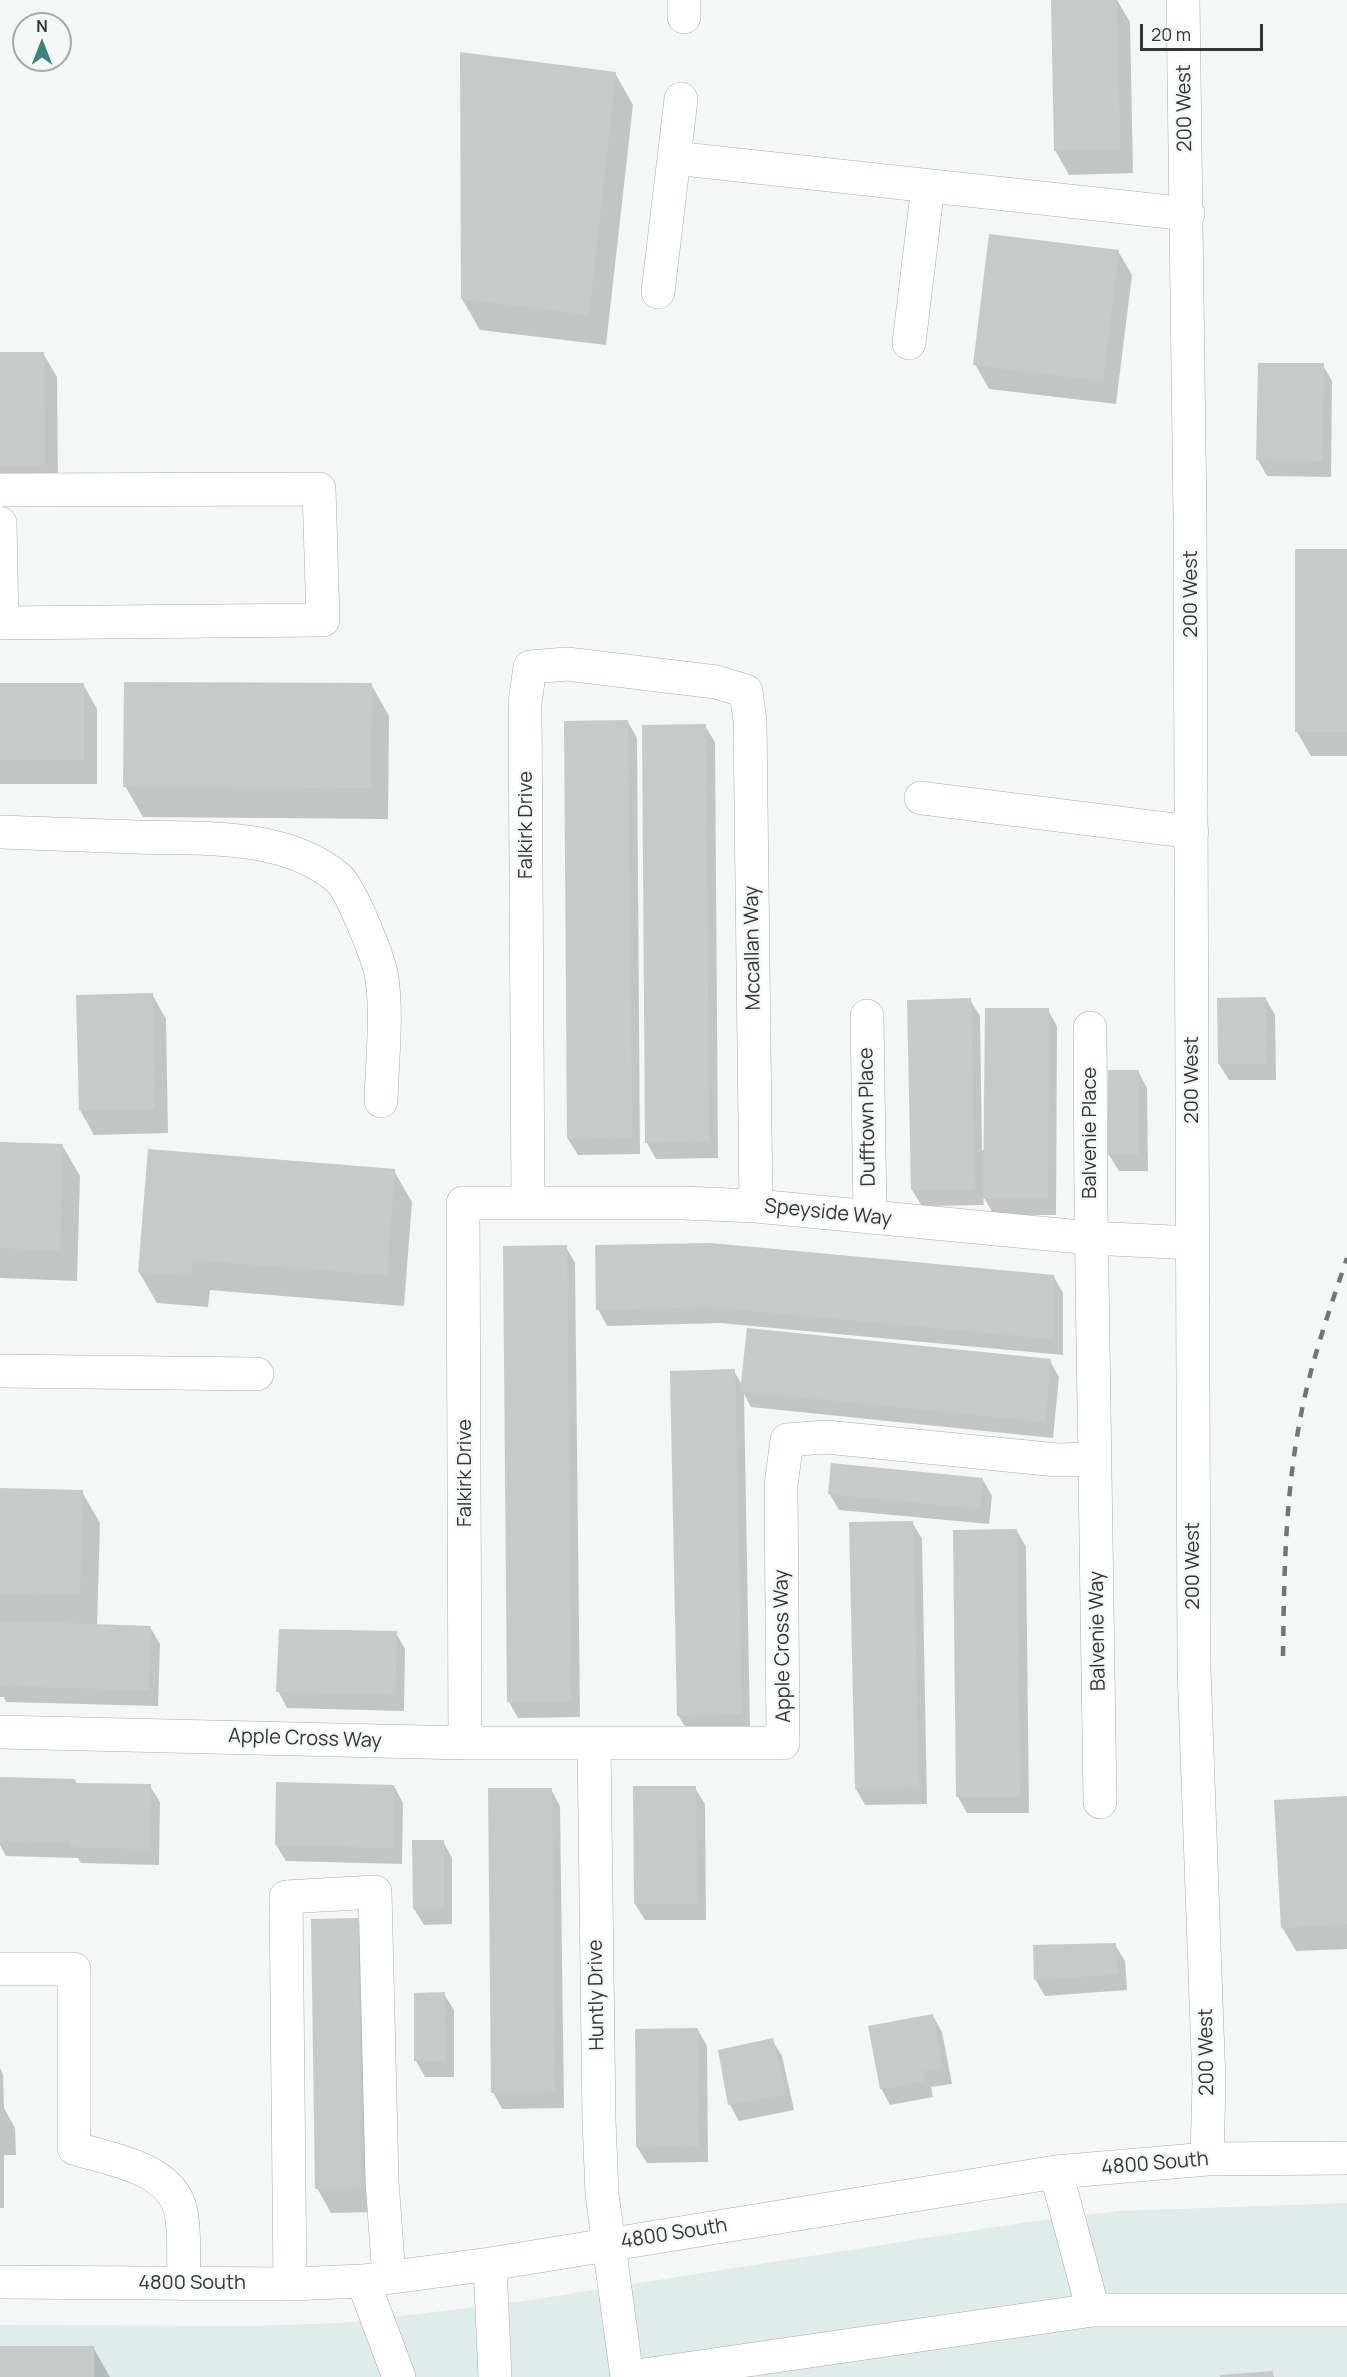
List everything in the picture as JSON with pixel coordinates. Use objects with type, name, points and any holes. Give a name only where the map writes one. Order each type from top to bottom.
[{"type":"street","name":"200 West","points":[[1183,0],[1188,214],[1194,1669],[1209,2083],[1207,2159]]},
{"type":"street","points":[[658,292],[681,99]]},
{"type":"street","points":[[674,158],[1188,214]]},
{"type":"street","points":[[909,343],[928,186]]},
{"type":"street","points":[[0,490],[319,489],[323,620],[1,623],[0,523]]},
{"type":"street","name":"Falkirk Drive","points":[[528,1202],[525,703],[530,666],[567,664],[716,682],[746,691]]},
{"type":"street","name":"Mccallan Way","points":[[746,691],[750,721],[756,1206]]},
{"type":"street","points":[[921,798],[1192,832]]},
{"type":"street","points":[[0,832],[217,839],[274,847],[317,863],[341,880],[356,907],[381,972],[383,1005],[381,1101]]},
{"type":"street","name":"Dufftown Place","points":[[867,1016],[870,1217]]},
{"type":"street","name":"Balvenie Place","points":[[1090,1028],[1091,1238]]},
{"type":"street","name":"Falkirk Drive","points":[[463,1203],[465,1743]]},
{"type":"street","name":"Speyside Way","points":[[463,1203],[756,1206],[1091,1238],[1192,1243]]},
{"type":"street","points":[[1091,1238],[1095,1459]]},
{"type":"street","points":[[0,1371],[257,1374]]},
{"type":"street","name":"Apple Cross Way","points":[[0,1732],[465,1743],[783,1743],[781,1485],[787,1440],[826,1437],[1057,1460],[1095,1459]]},
{"type":"street","name":"Balvenie Way","points":[[1095,1459],[1100,1802]]},
{"type":"street","name":"Huntly Drive","points":[[594,1744],[602,2194],[628,2377]]},
{"type":"street","points":[[290,2283],[286,1897],[375,1892],[382,2181],[376,2279],[399,2377]]},
{"type":"street","points":[[0,1969],[74,1969],[74,2148],[154,2174],[172,2189],[183,2216],[184,2283]]},
{"type":"street","name":"4800 South","points":[[0,2283],[290,2283],[376,2279],[489,2264],[1056,2172],[1207,2159],[1347,2158]]},
{"type":"street","points":[[1056,2172],[1093,2310]]},
{"type":"street","points":[[489,2264],[495,2377]]},
{"type":"street","points":[[628,2377],[1093,2310],[1347,2310]]},
{"type":"shaded area","points":[[1347,2203],[1347,2377],[0,2377],[0,2325],[252,2326],[342,2323],[518,2302],[1028,2222],[1120,2211]]},
{"type":"building","points":[[1051,0],[1117,0],[1120,149],[1054,151]]},
{"type":"building","points":[[460,52],[616,72],[589,315],[461,299]]},
{"type":"building","points":[[989,234],[1119,250],[1103,381],[973,365]]},
{"type":"building","points":[[0,352],[44,352],[45,465],[0,465]]},
{"type":"building","points":[[1258,363],[1324,363],[1322,461],[1256,460]]},
{"type":"building","points":[[1295,549],[1347,549],[1347,732],[1295,732]]},
{"type":"building","points":[[124,682],[372,683],[370,788],[123,787]]},
{"type":"building","points":[[0,683],[84,683],[84,760],[0,760]]},
{"type":"building","points":[[628,720],[632,1138],[567,1139],[564,721]]},
{"type":"building","points":[[706,724],[709,1142],[645,1143],[642,725]]},
{"type":"building","points":[[153,993],[155,1109],[79,1111],[76,995]]},
{"type":"building","points":[[1266,997],[1267,1064],[1218,1064],[1217,998]]},
{"type":"building","points":[[971,998],[975,1189],[911,1190],[907,1000]]},
{"type":"building","points":[[985,1008],[1049,1008],[1048,1199],[983,1199]]},
{"type":"building","points":[[1108,1070],[1139,1070],[1139,1155],[1108,1155]]},
{"type":"building","points":[[0,1142],[63,1144],[60,1250],[0,1248]]},
{"type":"building","points":[[148,1149],[395,1169],[387,1275],[192,1260],[191,1276],[138,1272]]},
{"type":"building","points":[[711,1243],[1054,1275],[1054,1339],[710,1307],[596,1310],[595,1245]]},
{"type":"building","points":[[567,1245],[571,1701],[507,1702],[503,1246]]},
{"type":"building","points":[[747,1328],[1051,1359],[1045,1422],[740,1391]]},
{"type":"building","points":[[735,1369],[742,1714],[677,1716],[670,1371]]},
{"type":"building","points":[[831,1463],[983,1478],[980,1509],[828,1494]]},
{"type":"building","points":[[0,1488],[83,1490],[80,1594],[0,1593]]},
{"type":"building","points":[[913,1521],[919,1788],[855,1789],[849,1522]]},
{"type":"building","points":[[1017,1529],[1020,1797],[956,1797],[953,1530]]},
{"type":"building","points":[[0,1621],[151,1626],[149,1690],[0,1686]]},
{"type":"building","points":[[279,1629],[397,1631],[395,1695],[276,1692]]},
{"type":"building","points":[[0,1777],[75,1779],[75,1783],[151,1784],[150,1849],[70,1847],[70,1842],[0,1841]]},
{"type":"building","points":[[276,1782],[394,1785],[393,1848],[275,1845]]},
{"type":"building","points":[[633,1786],[696,1786],[697,1904],[634,1904]]},
{"type":"building","points":[[488,1788],[552,1788],[555,2092],[491,2093]]},
{"type":"building","points":[[1347,1796],[1347,1924],[1281,1928],[1274,1800]]},
{"type":"building","points":[[412,1840],[444,1840],[444,1908],[413,1909]]},
{"type":"building","points":[[358,1918],[362,2188],[315,2189],[311,1919]]},
{"type":"building","points":[[1116,1943],[1118,1974],[1034,1980],[1033,1945]]},
{"type":"building","points":[[445,1992],[446,2061],[414,2061],[414,1993]]},
{"type":"building","points":[[933,2014],[943,2068],[923,2071],[925,2081],[880,2089],[868,2026]]},
{"type":"building","points":[[698,2028],[699,2146],[636,2147],[635,2029]]},
{"type":"building","points":[[773,2038],[786,2094],[728,2105],[718,2050]]},
{"type":"building","points":[[0,2346],[94,2346],[94,2377],[0,2377]]},
{"type":"building","points":[[1273,2371],[1274,2377],[1220,2377],[1220,2375]]},
{"type":"railway","points":[[1283,1656],[1286,1538],[1295,1449],[1304,1399],[1347,1258]]}]
